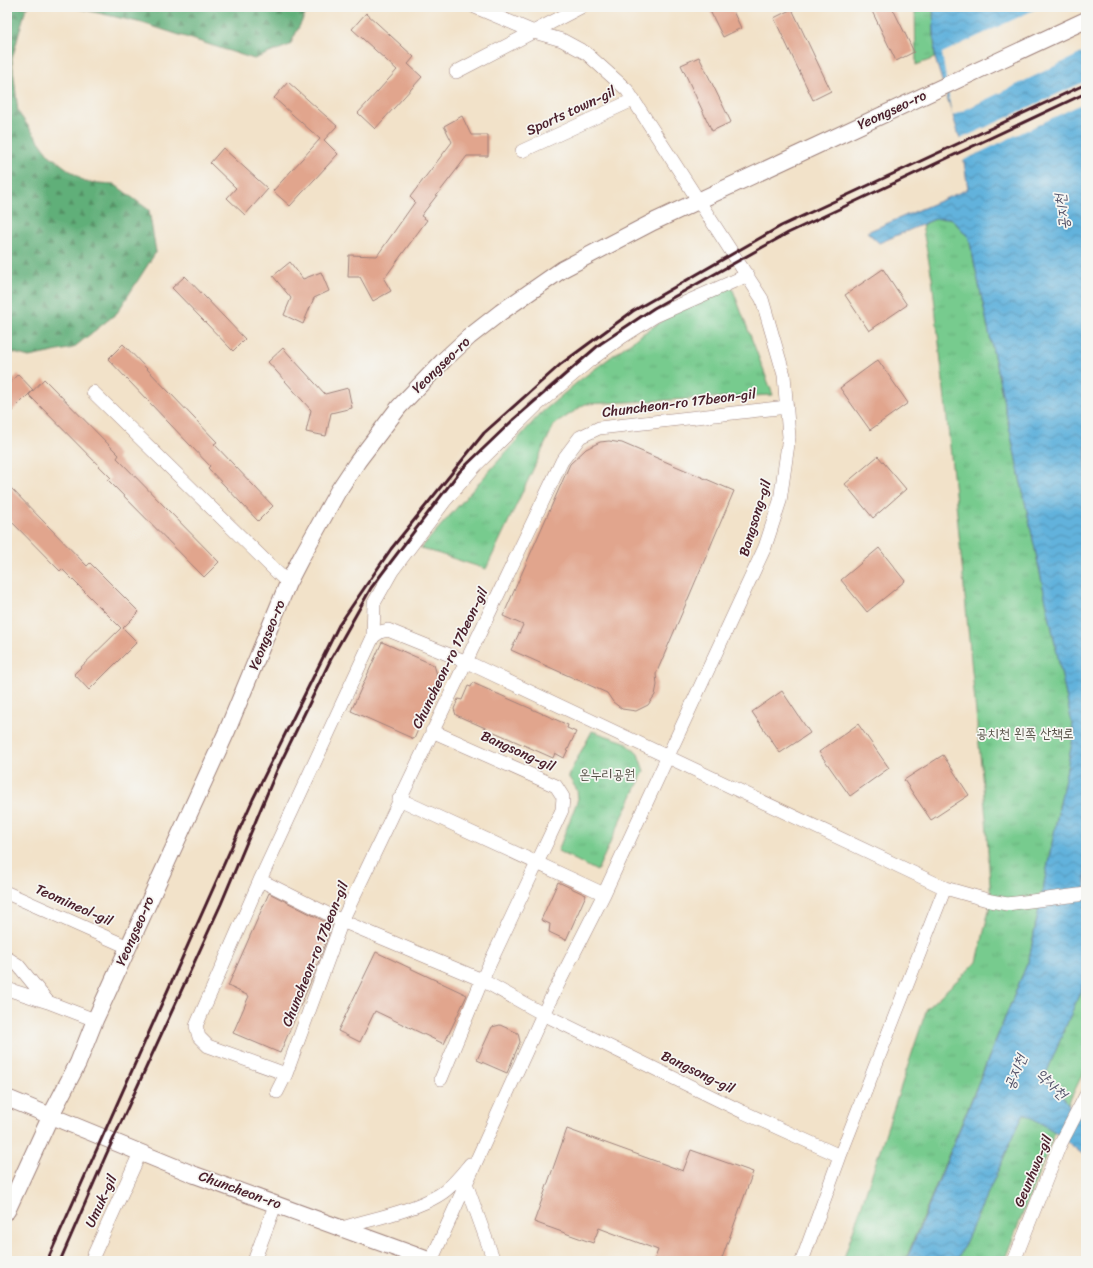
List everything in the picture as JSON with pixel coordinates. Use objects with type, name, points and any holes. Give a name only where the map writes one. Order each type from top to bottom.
[{"type":"street","name":"Sports town-gil","points":[[475,7],[534,32],[562,40],[586,53],[626,90],[634,100],[699,201]]},
{"type":"street","points":[[456,72],[581,7]]},
{"type":"street","name":"Yeongseo-ro","points":[[7,1211],[51,1115],[78,1063],[95,1020],[227,731],[288,582],[335,496],[358,461],[399,407],[449,355],[469,337],[501,312],[563,268],[653,222],[1086,20]]},
{"type":"street","name":"Sports town-gil","points":[[522,151],[634,100]]},
{"type":"street","points":[[286,1074],[208,1046],[199,1037],[196,1026],[260,880],[373,637],[374,603],[392,571],[444,502],[477,464],[536,406],[589,361],[655,316],[748,275],[699,201]]},
{"type":"street","name":"Bangsong-gil","points":[[431,1261],[544,1014],[604,894],[765,547],[780,501],[789,438],[784,375],[776,343],[762,299],[748,275]]},
{"type":"street","points":[[93,392],[288,582]]},
{"type":"street","name":"Chuncheon-ro 17beon-gil","points":[[277,1092],[286,1074],[342,921],[399,799],[562,461],[580,437],[590,431],[608,427],[787,407]]},
{"type":"street","points":[[373,637],[380,632],[388,630],[466,662],[945,888],[1007,904],[1086,894]]},
{"type":"street","name":"Bangsong-gil","points":[[432,731],[556,786],[563,797],[562,810],[482,980],[441,1079]]},
{"type":"street","points":[[399,799],[604,894]]},
{"type":"street","name":"Bangsong-gil","points":[[260,880],[342,921],[482,980],[544,1014],[736,1109],[840,1156]]},
{"type":"street","points":[[802,1261],[840,1156],[945,888]]},
{"type":"street","name":"Teomineol-gil","points":[[7,892],[128,947]]},
{"type":"street","points":[[7,958],[18,965],[48,1002]]},
{"type":"street","points":[[7,989],[48,1002],[95,1020]]},
{"type":"street","name":"Chuncheon-ro","points":[[7,1098],[51,1115],[140,1154],[431,1261]]},
{"type":"street","name":"Geunhwa-gil","points":[[1014,1261],[1059,1147],[1085,1098]]},
{"type":"street","name":"Umuk-gil","points":[[91,1261],[140,1154]]},
{"type":"street","points":[[342,1228],[424,1202],[440,1195],[454,1183],[479,1154]]},
{"type":"street","points":[[466,1183],[494,1261]]},
{"type":"street","points":[[254,1261],[276,1203]]},
{"type":"green space","points":[[7,7],[29,7],[26,8],[12,59],[18,112],[49,155],[85,182],[114,184],[149,210],[156,252],[117,313],[73,348],[29,357],[7,351]]},
{"type":"green space","points":[[72,7],[309,7],[290,45],[254,59],[142,23]]},
{"type":"green space","points":[[915,7],[933,7],[935,58],[916,65]]},
{"type":"green space","name":"공치천 왼쪽 산책로","points":[[951,218],[969,238],[1074,733],[1029,959],[905,1261],[843,1261],[927,1008],[977,962],[991,901],[986,818],[956,503],[932,278],[922,225],[935,219]]},
{"type":"green space","points":[[731,285],[773,395],[585,404],[554,425],[486,569],[421,548],[540,414],[580,380],[638,337],[690,302]]},
{"type":"green space","name":"온누리공원","points":[[592,731],[625,742],[638,754],[644,771],[597,871],[558,851],[578,799],[577,790],[568,776]]},
{"type":"green space","points":[[1086,978],[1086,1067],[1068,1104],[1046,1074]]},
{"type":"green space","points":[[1024,1113],[1055,1132],[1004,1261],[957,1261]]},
{"type":"water","points":[[933,7],[1086,7],[1086,978],[1046,1074],[1068,1104],[1086,1122],[1086,1157],[1055,1132],[1024,1113],[957,1261],[906,1261],[1029,959],[1074,733],[969,238],[951,218],[935,219],[879,243],[867,232],[968,189],[961,142],[935,58]]},
{"type":"pier","points":[[1040,7],[1086,7],[1086,51],[952,116],[942,53]]},
{"type":"pier","points":[[1086,81],[1086,102],[962,161],[958,140]]},
{"type":"building","points":[[708,7],[731,7],[741,28],[723,37]]},
{"type":"building","points":[[870,7],[892,7],[914,52],[896,61]]},
{"type":"building","points":[[792,9],[831,91],[813,100],[774,18]]},
{"type":"building","points":[[366,13],[414,57],[408,64],[422,77],[375,129],[358,113],[397,70],[352,29]]},
{"type":"building","points":[[699,57],[731,122],[712,131],[681,65]]},
{"type":"building","points":[[288,82],[337,126],[324,140],[338,154],[290,206],[273,191],[320,139],[274,98]]},
{"type":"building","points":[[462,116],[471,135],[488,135],[488,156],[467,156],[421,216],[427,220],[384,279],[391,291],[373,301],[360,277],[348,277],[349,255],[377,256],[415,202],[410,197],[452,142],[444,126]]},
{"type":"building","points":[[223,148],[268,189],[245,215],[227,198],[236,188],[210,163]]},
{"type":"building","points":[[290,262],[303,279],[321,272],[329,291],[314,298],[303,324],[284,315],[291,298],[273,276]]},
{"type":"building","points":[[883,269],[907,305],[869,331],[845,295]]},
{"type":"building","points":[[185,276],[245,339],[233,351],[172,288]]},
{"type":"building","points":[[123,344],[217,442],[214,444],[273,506],[258,521],[208,468],[210,466],[108,359]]},
{"type":"building","points":[[283,348],[325,394],[348,388],[352,408],[331,413],[326,436],[306,432],[311,410],[268,362]]},
{"type":"building","points":[[878,360],[908,403],[870,430],[840,388]]},
{"type":"building","points":[[18,374],[33,390],[7,416],[7,386]]},
{"type":"building","points":[[44,379],[119,455],[117,458],[219,562],[204,577],[108,480],[111,478],[29,395]]},
{"type":"building","points":[[609,441],[622,443],[734,491],[656,674],[657,685],[655,695],[648,705],[636,711],[622,709],[613,702],[607,693],[511,650],[523,625],[503,616],[570,464],[586,449],[600,442]]},
{"type":"building","points":[[878,456],[906,489],[873,518],[845,484]]},
{"type":"building","points":[[7,484],[87,566],[90,563],[139,612],[123,628],[137,642],[89,690],[74,674],[121,628],[62,569],[60,571],[7,517]]},
{"type":"building","points":[[879,548],[905,581],[867,612],[841,580]]},
{"type":"building","points":[[382,642],[434,665],[439,681],[414,739],[351,711]]},
{"type":"building","points":[[473,683],[568,725],[567,728],[576,732],[564,758],[555,753],[553,758],[456,715],[454,709],[458,699],[462,700],[468,686],[471,687]]},
{"type":"building","points":[[782,691],[810,733],[780,753],[752,712]]},
{"type":"building","points":[[858,724],[889,768],[850,796],[819,752]]},
{"type":"building","points":[[943,755],[969,795],[931,820],[904,780]]},
{"type":"building","points":[[558,882],[586,895],[566,940],[549,932],[550,924],[541,920]]},
{"type":"building","points":[[269,893],[332,925],[314,974],[280,1053],[233,1033],[249,996],[228,986]]},
{"type":"building","points":[[376,952],[467,995],[444,1044],[375,1011],[360,1042],[338,1031]]},
{"type":"building","points":[[500,1025],[518,1033],[520,1042],[507,1073],[477,1060],[492,1027]]},
{"type":"building","points":[[567,1129],[683,1171],[691,1150],[753,1172],[721,1261],[654,1261],[658,1250],[599,1228],[593,1243],[534,1222]]},
{"type":"railway","points":[[47,1261],[253,799],[339,625],[391,549],[484,433],[561,364],[633,311],[781,226],[1086,84]]},
{"type":"railway","points":[[60,1261],[106,1155],[221,904],[277,770],[331,659],[371,588],[460,471],[513,420],[600,344],[654,308],[788,233],[1086,93]]},
{"type":"water label","name":"공지천","points":[[1062,212]]},
{"type":"water label","name":"공지천","points":[[1015,1072]]},
{"type":"water label","name":"약사천","points":[[1052,1084]]}]
